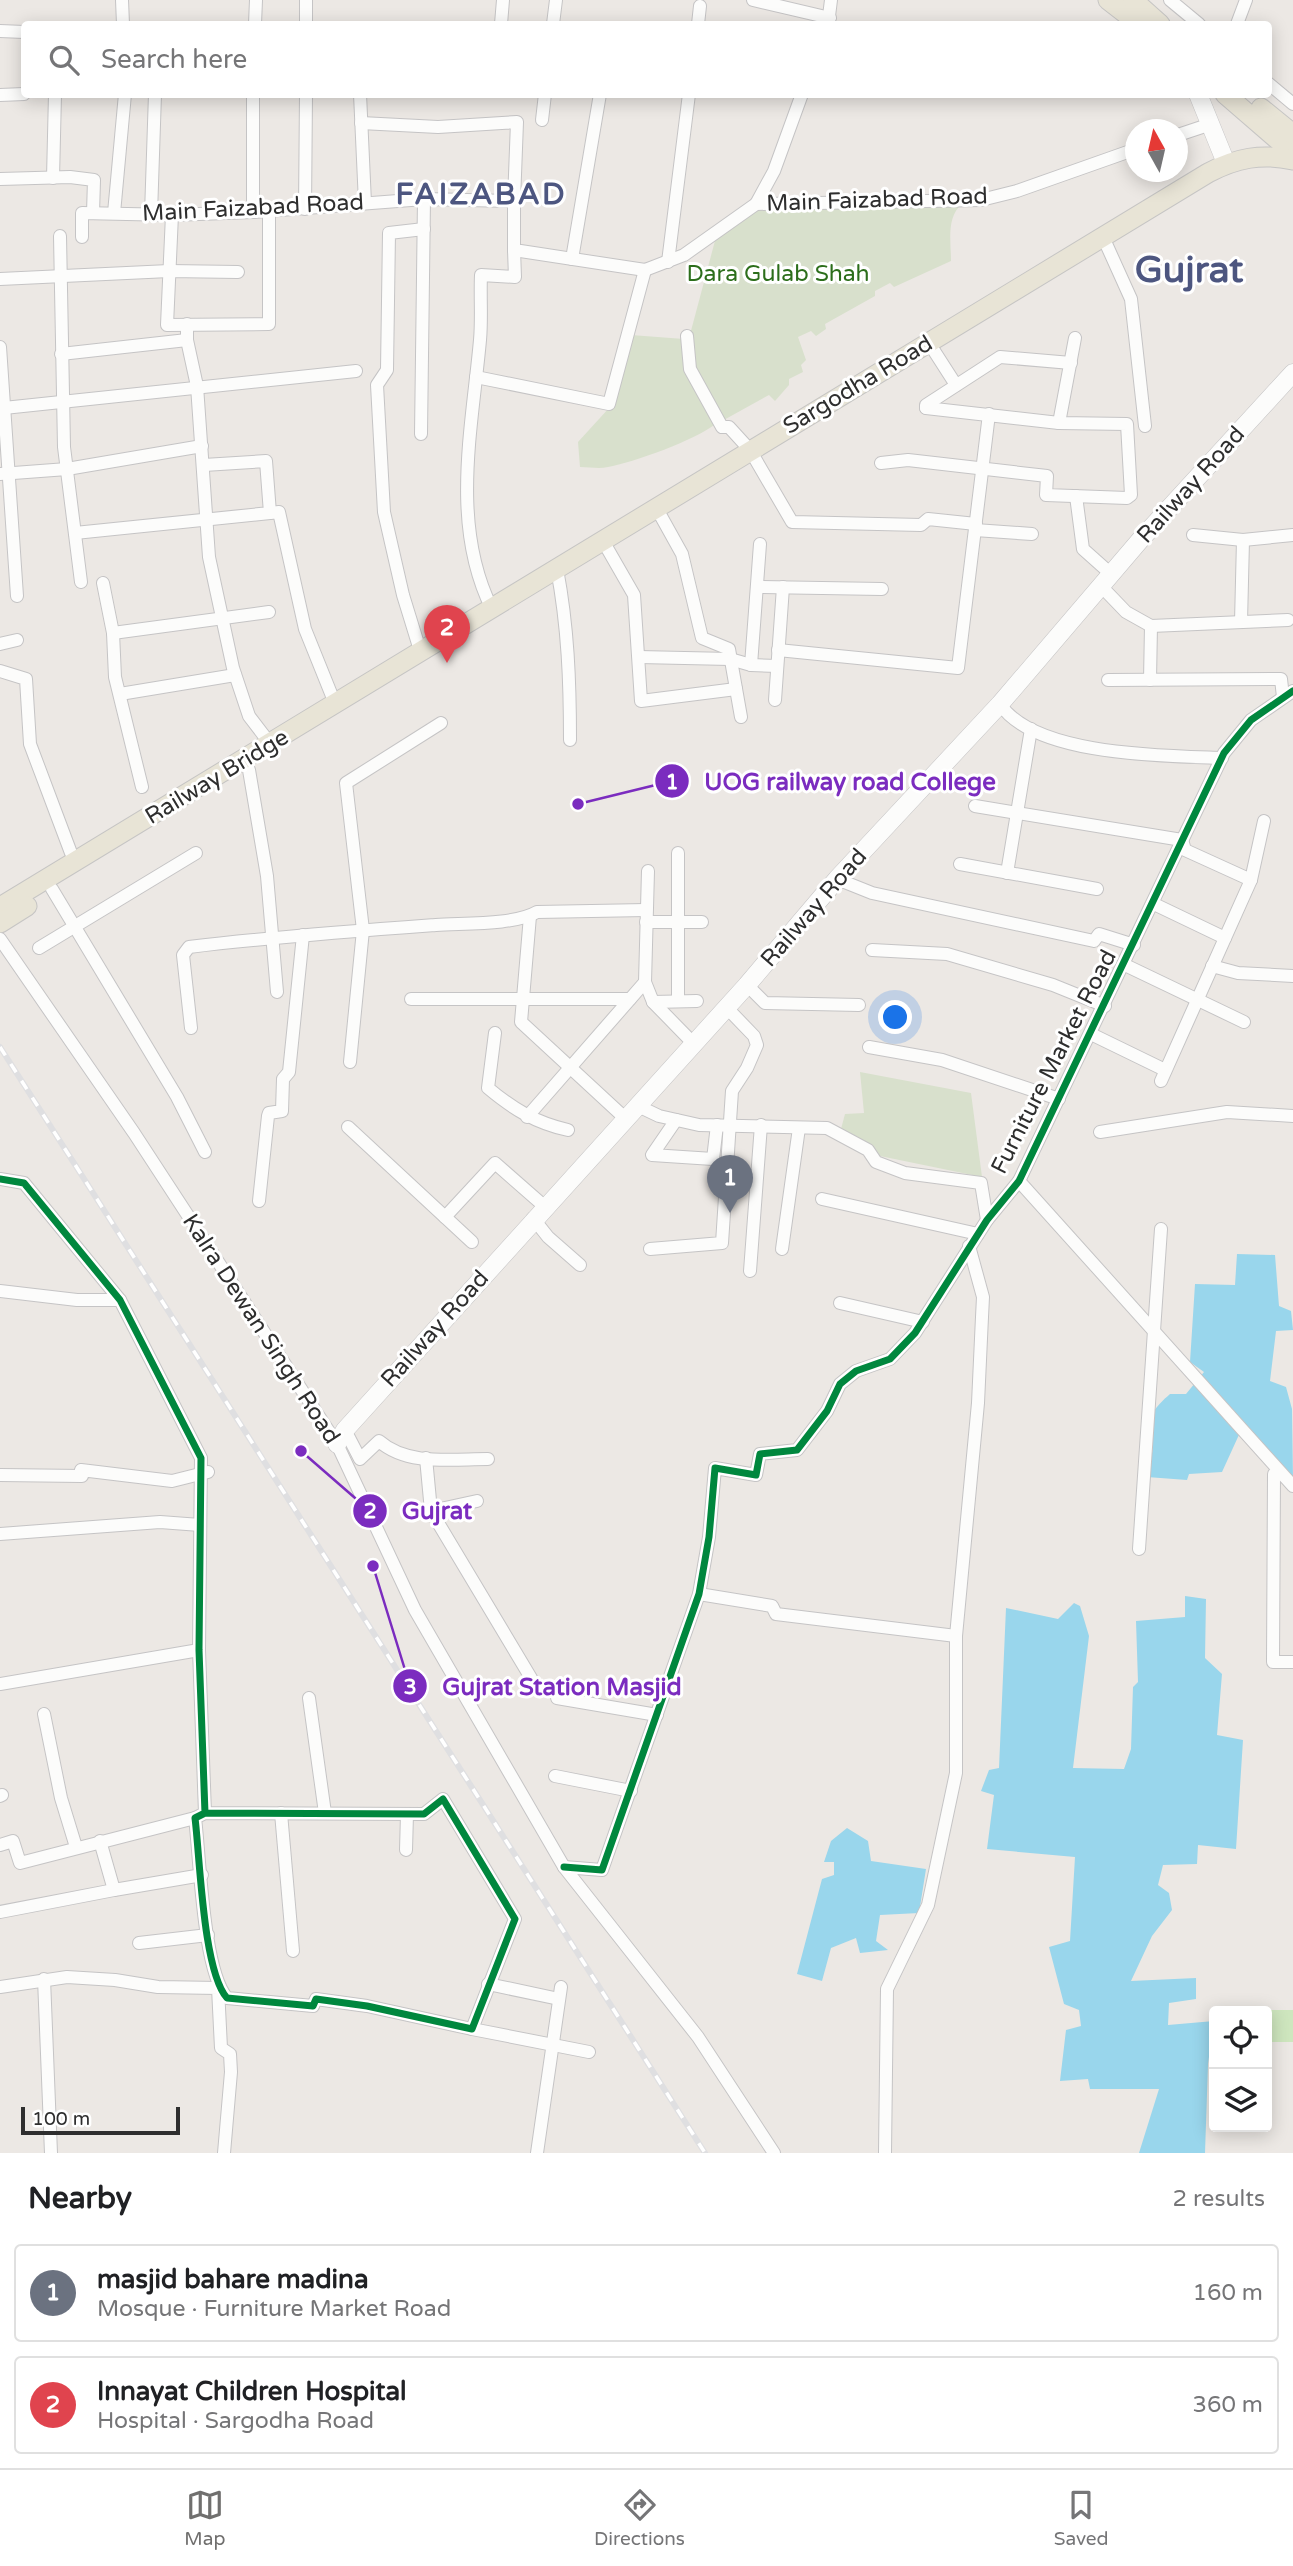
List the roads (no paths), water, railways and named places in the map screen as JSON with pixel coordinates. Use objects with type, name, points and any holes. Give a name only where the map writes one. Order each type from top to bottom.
[{"type":"main road","points":[[1108,0],[1135,21]]},
{"type":"main road","points":[[1133,0],[1157,21]]},
{"type":"main road","points":[[1230,98],[1293,153]]},
{"type":"main road","points":[[1248,98],[1291,129]]},
{"type":"main road","name":"Sargodha Road","points":[[426,646],[492,609],[1226,163],[1252,157],[1293,160]]},
{"type":"main road","points":[[0,893],[332,696],[426,646]]},
{"type":"main road","points":[[0,923],[412,668],[425,657],[426,646]]},
{"type":"main road","name":"Railway Bridge","points":[[0,907],[426,646]]},
{"type":"street","points":[[122,0],[123,21]]},
{"type":"street","points":[[255,21],[256,0]]},
{"type":"street","points":[[306,0],[306,21]]},
{"type":"street","points":[[501,21],[503,0]]},
{"type":"street","points":[[554,21],[556,0]]},
{"type":"street","points":[[754,0],[829,21],[831,0]]},
{"type":"street","points":[[1170,0],[1195,21]]},
{"type":"street","points":[[1238,21],[1245,0]]},
{"type":"street","points":[[698,21],[700,6]]},
{"type":"street","points":[[0,31],[21,32]]},
{"type":"street","points":[[1272,86],[1293,104]]},
{"type":"street","points":[[0,95],[21,94]]},
{"type":"street","points":[[53,178],[55,98]]},
{"type":"street","points":[[114,213],[125,98]]},
{"type":"street","points":[[152,214],[155,98]]},
{"type":"street","points":[[253,98],[253,212]]},
{"type":"street","points":[[305,209],[306,98]]},
{"type":"street","points":[[360,98],[365,203]]},
{"type":"street","points":[[542,120],[545,98]]},
{"type":"street","points":[[572,259],[599,98]]},
{"type":"street","points":[[668,262],[688,98]]},
{"type":"street","points":[[756,204],[774,171],[801,98]]},
{"type":"street","points":[[1199,98],[1208,125],[1226,163]]},
{"type":"street","points":[[361,123],[438,127],[517,122],[515,277],[481,275],[480,338],[467,481],[470,538],[479,583],[492,609]]},
{"type":"street","points":[[1188,132],[1208,125]]},
{"type":"street","name":"Main Faizabad Road","points":[[514,250],[645,270],[668,262],[756,204],[981,200],[1017,191],[1125,153]]},
{"type":"street","points":[[0,179],[94,180],[93,213],[82,213],[82,237]]},
{"type":"street","points":[[421,434],[424,199]]},
{"type":"street","name":"Main Faizabad Road","points":[[93,213],[172,215],[253,212],[424,199],[514,201]]},
{"type":"street","points":[[172,215],[167,325],[269,324],[270,211]]},
{"type":"street","points":[[424,229],[389,233],[387,370],[377,384],[384,512],[403,595],[426,646]]},
{"type":"street","points":[[60,236],[61,354],[67,469],[81,582]]},
{"type":"street","points":[[1103,237],[1131,299],[1145,426]]},
{"type":"street","points":[[476,377],[609,404],[645,270]]},
{"type":"street","points":[[0,279],[169,271],[238,272]]},
{"type":"street","points":[[187,324],[187,340],[197,386],[209,557],[235,675],[249,716],[265,737]]},
{"type":"street","points":[[687,336],[690,369],[722,427],[729,427],[750,450],[792,522],[921,525],[928,519],[1032,534]]},
{"type":"street","points":[[1059,423],[1075,338]]},
{"type":"street","points":[[61,354],[187,340]]},
{"type":"street","points":[[929,343],[956,384]]},
{"type":"street","points":[[0,346],[4,474],[17,596]]},
{"type":"street","points":[[881,463],[908,460],[1047,476],[1044,494],[1127,498],[1131,495],[1127,425],[1059,423],[926,408],[926,405],[956,384],[1004,356],[1071,363]]},
{"type":"street","points":[[4,408],[356,371]]},
{"type":"street","name":"Railway Road","points":[[341,1437],[539,1212],[727,1008],[837,879],[1000,704],[1106,580],[1293,373]]},
{"type":"street","points":[[778,650],[958,668],[989,414]]},
{"type":"street","points":[[4,474],[67,469],[202,446]]},
{"type":"street","points":[[204,465],[266,461],[270,513]]},
{"type":"street","points":[[1076,496],[1083,549],[1126,612],[1151,626],[1288,620]]},
{"type":"street","points":[[657,509],[682,554],[702,638],[729,649],[741,717]]},
{"type":"street","points":[[75,533],[279,512],[305,629],[332,696]]},
{"type":"street","points":[[1193,535],[1243,540],[1293,535]]},
{"type":"street","points":[[1241,622],[1243,540]]},
{"type":"street","points":[[603,541],[634,595],[641,701],[736,689]]},
{"type":"street","points":[[751,665],[760,544]]},
{"type":"street","points":[[557,569],[566,614],[570,666],[570,740]]},
{"type":"street","points":[[103,583],[113,633],[115,677],[142,787]]},
{"type":"street","points":[[757,587],[882,589]]},
{"type":"street","points":[[775,700],[783,587]]},
{"type":"street","points":[[113,633],[269,612]]},
{"type":"street","points":[[1150,680],[1151,626]]},
{"type":"street","points":[[0,643],[17,640]]},
{"type":"street","points":[[639,657],[730,659],[751,665],[777,666]]},
{"type":"street","points":[[0,671],[26,680],[30,744],[71,853]]},
{"type":"street","points":[[120,694],[235,675]]},
{"type":"street","points":[[1108,680],[1281,679],[1288,694]]},
{"type":"street","name":"Furniture Market Road","points":[[564,1867],[602,1870],[699,1594],[709,1537],[715,1468],[756,1475],[760,1454],[797,1450],[827,1411],[840,1384],[856,1371],[890,1359],[923,1322],[987,1220],[1019,1181],[1125,965],[1222,758],[1251,720],[1288,694]]},
{"type":"street","points":[[1000,704],[1010,720],[1053,738],[1130,754],[1222,758]]},
{"type":"street","points":[[351,1062],[363,930],[346,783],[441,723]]},
{"type":"street","points":[[1007,873],[1031,729]]},
{"type":"street","points":[[249,770],[267,876],[270,937],[277,992]]},
{"type":"street","points":[[975,806],[1182,840],[1185,850],[1251,880]]},
{"type":"street","points":[[1091,1034],[1163,1076],[1251,880],[1264,821]]},
{"type":"street","points":[[39,948],[196,852]]},
{"type":"street","points":[[678,853],[678,1001]]},
{"type":"street","points":[[960,864],[1097,889]]},
{"type":"street","points":[[648,871],[645,982],[653,1002],[694,1044]]},
{"type":"street","points":[[837,879],[872,892],[920,904],[1094,941],[1099,934],[1134,945]]},
{"type":"street","points":[[52,889],[177,1097],[205,1152]]},
{"type":"street","points":[[1154,904],[1225,938]]},
{"type":"street","points":[[191,1028],[184,949],[270,937],[530,916],[537,912],[646,916],[678,922],[702,922]]},
{"type":"street","points":[[530,916],[521,1022],[571,1067],[632,1112]]},
{"type":"street","points":[[259,1201],[268,1116],[282,1111],[283,1079],[289,1072],[303,935]]},
{"type":"street","name":"Kalra Dewan Singh Road","points":[[0,939],[341,1437],[415,1610],[564,1867],[698,2036],[774,2153]]},
{"type":"street","points":[[872,950],[947,954],[1053,985],[1105,1006]]},
{"type":"street","points":[[1125,965],[1244,1022]]},
{"type":"street","points":[[1212,966],[1238,973],[1293,976]]},
{"type":"street","points":[[527,1117],[645,982]]},
{"type":"street","points":[[747,985],[765,1003],[859,1005]]},
{"type":"street","points":[[411,999],[630,999]]},
{"type":"street","points":[[653,1002],[697,1001]]},
{"type":"street","points":[[650,1249],[722,1243],[732,1091],[747,1068],[757,1045],[754,1036],[727,1008]]},
{"type":"street","points":[[495,1033],[488,1088],[527,1117],[542,1124],[568,1129]]},
{"type":"street","points":[[869,1047],[942,1060],[1059,1098]]},
{"type":"street","name":"Furniture Market Road","points":[[632,1112],[717,1125],[827,1128],[868,1150],[876,1162],[905,1173],[981,1183],[987,1220]]},
{"type":"street","points":[[1100,1132],[1227,1112],[1293,1116]]},
{"type":"street","points":[[676,1120],[652,1155],[713,1159],[717,1125]]},
{"type":"street","points":[[750,1270],[761,1125]]},
{"type":"street","points":[[348,1126],[471,1241]]},
{"type":"street","points":[[782,1249],[799,1128]]},
{"type":"street","points":[[445,1217],[495,1163],[539,1212],[548,1237],[580,1265]]},
{"type":"street","points":[[0,1179],[24,1183],[120,1300],[201,1458],[204,1473],[200,1525],[200,1815],[202,1875],[208,1936],[218,1988],[221,2048],[230,2054],[232,2072],[224,2153]]},
{"type":"street","points":[[1019,1181],[1293,1486]]},
{"type":"street","points":[[822,1199],[978,1234]]},
{"type":"street","points":[[1139,1549],[1161,1229]]},
{"type":"street","points":[[885,2153],[887,1989],[928,1905],[956,1773],[956,1636],[978,1403],[983,1297],[970,1247]]},
{"type":"street","points":[[0,1291],[77,1300],[120,1300]]},
{"type":"street","points":[[840,1303],[923,1322]]},
{"type":"street","points":[[341,1437],[360,1459],[379,1441],[393,1453],[426,1458],[488,1459]]},
{"type":"street","points":[[426,1458],[430,1511],[531,1678]]},
{"type":"street","points":[[0,1475],[82,1476],[82,1470],[172,1481],[204,1473]]},
{"type":"street","points":[[1274,1474],[1272,1662],[1293,1662]]},
{"type":"street","points":[[430,1511],[477,1501]]},
{"type":"street","points":[[0,1534],[160,1522],[200,1525]]},
{"type":"street","points":[[699,1594],[772,1606],[776,1614],[956,1636]]},
{"type":"street","points":[[0,1684],[199,1650]]},
{"type":"street","points":[[309,1698],[325,1813]]},
{"type":"street","points":[[557,1698],[657,1715]]},
{"type":"street","points":[[44,1713],[61,1798],[76,1847]]},
{"type":"street","points":[[555,1776],[631,1791]]},
{"type":"street","points":[[0,1845],[13,1840],[20,1863],[200,1815],[424,1814],[443,1799],[515,1919],[472,2029]]},
{"type":"street","points":[[281,1813],[293,1951]]},
{"type":"street","points":[[407,1814],[407,1850]]},
{"type":"street","points":[[100,1841],[114,1890]]},
{"type":"street","points":[[0,1912],[202,1875]]},
{"type":"street","points":[[139,1943],[208,1936]]},
{"type":"street","points":[[0,1987],[67,1977],[116,1980],[158,1987],[218,1988],[227,1998],[313,2006],[316,1999],[367,2006],[589,2052]]},
{"type":"street","points":[[44,1979],[51,2153]]},
{"type":"street","points":[[488,1983],[560,1993],[537,2153]]},
{"type":"water","points":[[1237,1254],[1275,1255],[1279,1306],[1291,1311],[1293,1330],[1276,1331],[1270,1381],[1286,1387],[1292,1409],[1293,1480],[1243,1426],[1222,1472],[1189,1474],[1187,1480],[1147,1477],[1153,1447],[1154,1412],[1170,1394],[1186,1394],[1204,1372],[1190,1362],[1195,1284],[1235,1285]]},
{"type":"water","points":[[1185,1596],[1206,1599],[1205,1658],[1222,1674],[1217,1735],[1243,1740],[1236,1849],[1198,1845],[1197,1864],[1163,1865],[1158,1885],[1169,1893],[1172,1910],[1152,1936],[1131,1981],[1196,1978],[1196,1999],[1169,2003],[1168,2025],[1209,2021],[1205,2153],[1139,2153],[1159,2089],[1090,2089],[1088,2079],[1060,2081],[1066,2030],[1081,2026],[1079,2010],[1064,2004],[1049,1947],[1070,1941],[1075,1857],[987,1849],[994,1795],[981,1791],[989,1770],[999,1768],[1006,1608],[1058,1619],[1074,1603],[1080,1606],[1089,1636],[1073,1768],[1124,1769],[1131,1749],[1133,1687],[1138,1682],[1136,1621],[1185,1617]]},
{"type":"water","points":[[847,1828],[868,1841],[871,1861],[926,1869],[919,1913],[880,1915],[876,1941],[888,1950],[860,1953],[856,1938],[831,1948],[822,1981],[797,1974],[822,1879],[834,1875],[834,1862],[824,1862],[831,1841]]},
{"type":"railway","points":[[0,1047],[705,2153]]},
{"type":"place","name":"Innayat Children Hospital","points":[[447,663]]},
{"type":"place","name":"UOG railway road College","points":[[578,804]]},
{"type":"place","name":"masjid bahare madina","points":[[730,1213]]},
{"type":"place","name":"Gujrat","points":[[301,1451]]},
{"type":"place","name":"Gujrat Station Masjid","points":[[373,1566]]},
{"type":"district","name":"FAIZABAD","points":[[481,194]]},
{"type":"district","name":"Gujrat","points":[[1189,270]]},
{"type":"park label","name":"Dara Gulab Shah","points":[[778,274]]}]
